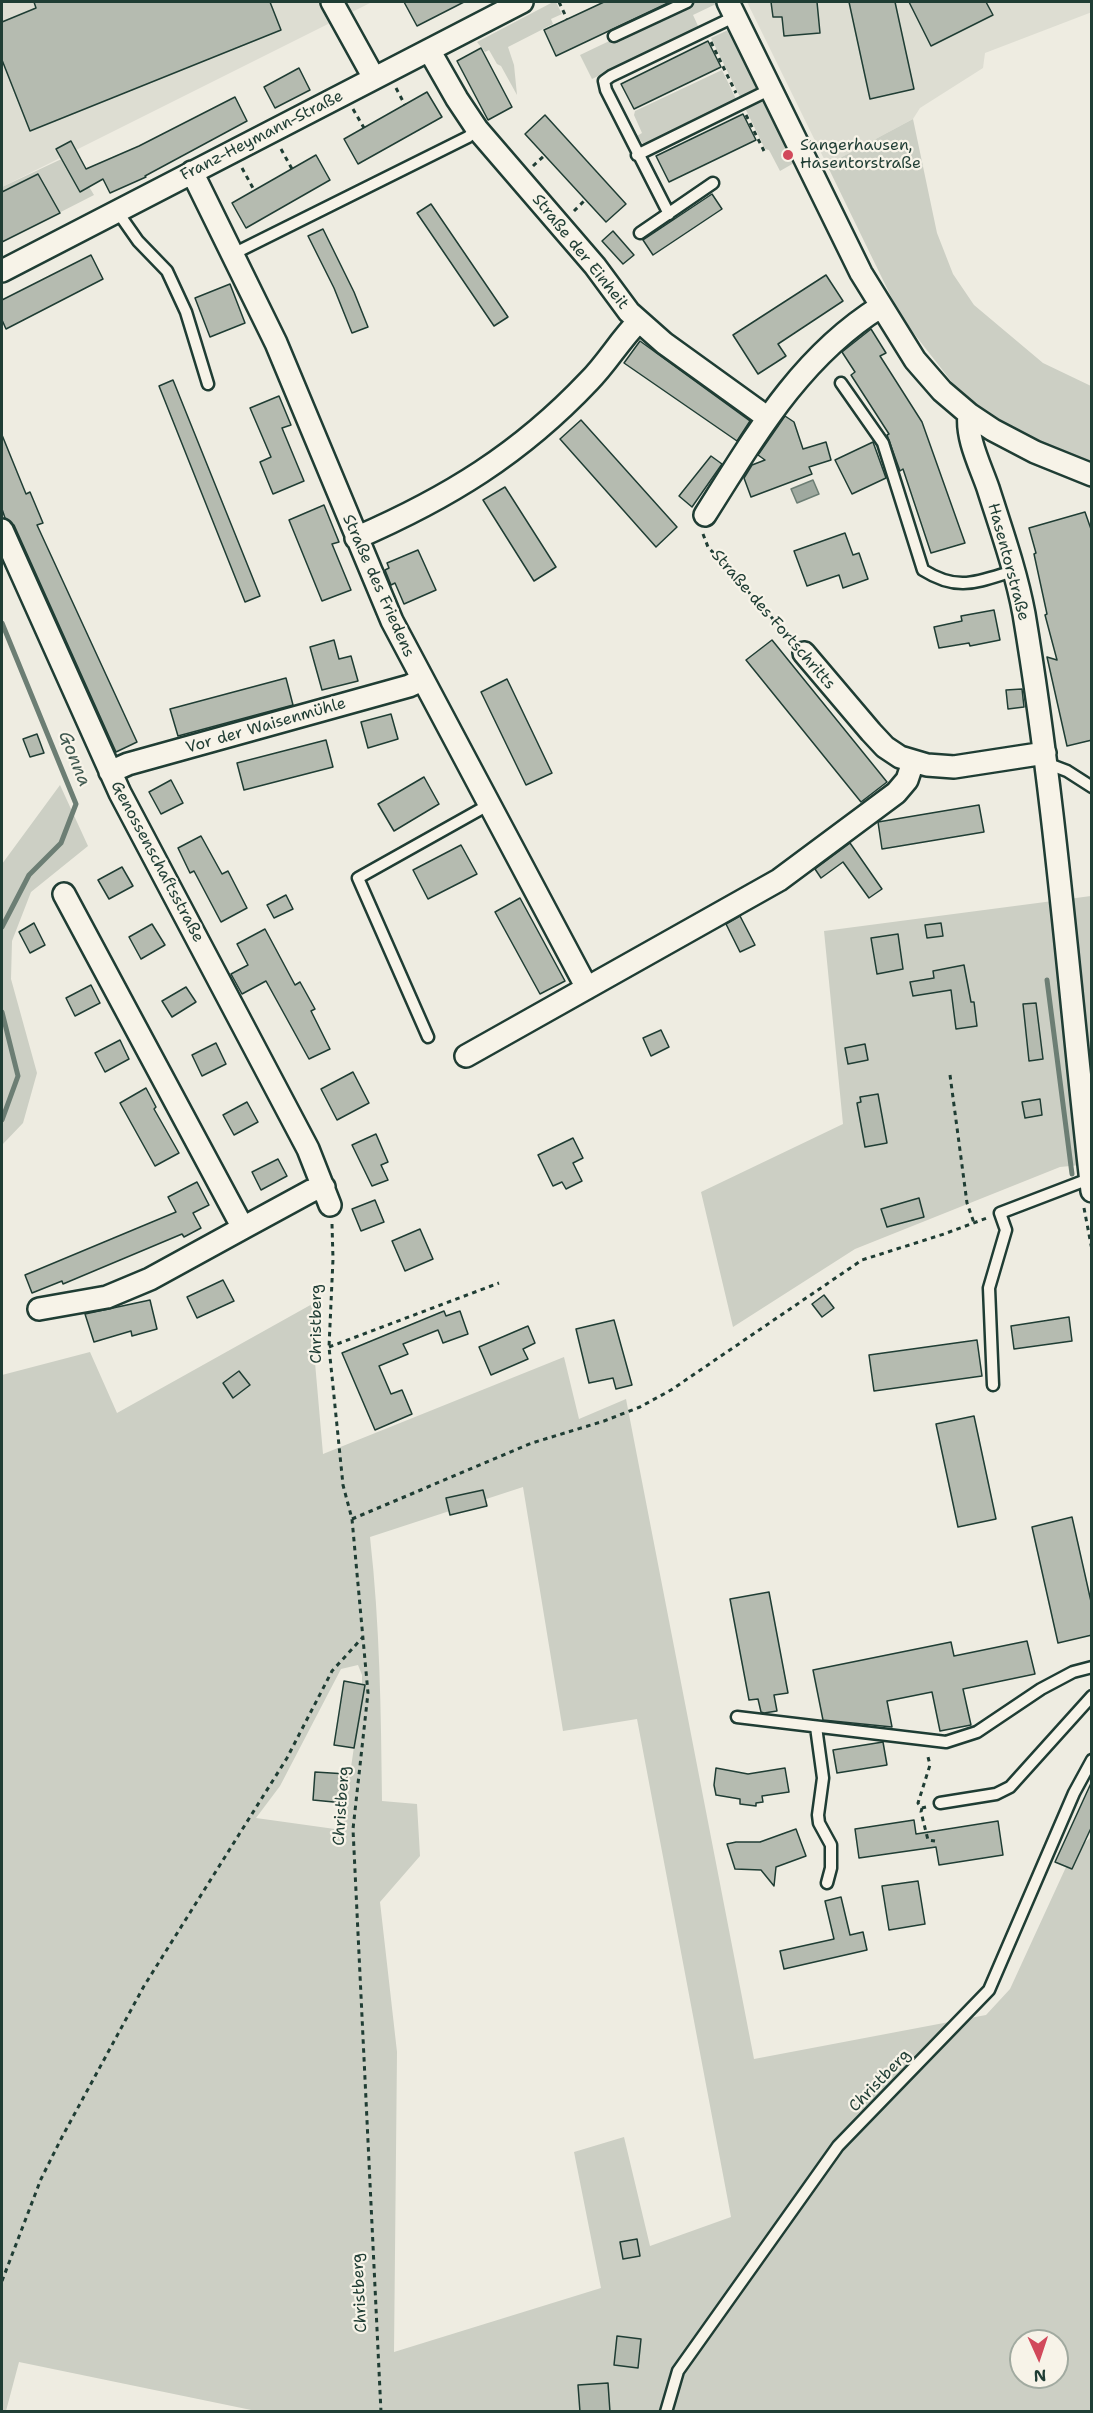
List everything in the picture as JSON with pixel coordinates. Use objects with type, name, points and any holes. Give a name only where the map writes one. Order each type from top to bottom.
[{"type":"street","points":[[333,2],[384,81]]},
{"type":"street","name":"Franz-Heymann-Straße","points":[[2,271],[192,172],[384,81],[429,50],[522,2]]},
{"type":"street","points":[[732,9],[861,273],[880,307],[930,379],[969,414],[1035,452],[1092,475]]},
{"type":"street","name":"Straße der Einheit","points":[[429,50],[477,129],[595,266],[638,322],[690,363],[768,418]]},
{"type":"street","name":"Straße des Friedens","points":[[192,172],[276,344],[392,621],[587,988]]},
{"type":"street","points":[[705,515],[768,418],[803,372],[848,328],[880,307]]},
{"type":"street","points":[[356,538],[442,498],[531,437],[590,380],[638,322]]},
{"type":"street","name":"Hasentorstraße","points":[[969,414],[970,435],[1000,525],[1023,613],[1045,758],[1088,1184]]},
{"type":"street","name":"Genossenschaftsstraße","points":[[2,530],[110,772],[303,1139],[327,1196]]},
{"type":"street","name":"Straße des Fortschritts","points":[[804,653],[885,747],[895,755],[935,767],[1045,758]]},
{"type":"street","name":"Vor der Waisenmühle","points":[[110,772],[128,764],[409,686],[422,680]]},
{"type":"street","points":[[466,1056],[779,880],[898,791],[907,780],[914,762]]},
{"type":"street","points":[[64,894],[243,1228]]},
{"type":"street","points":[[39,1309],[107,1297],[150,1279],[311,1191],[327,1196]]},
{"type":"lane","points":[[614,36],[687,2]]},
{"type":"lane","points":[[669,213],[637,155],[606,90],[604,81],[732,9]]},
{"type":"lane","points":[[637,155],[771,89]]},
{"type":"lane","points":[[233,254],[468,137],[477,129]]},
{"type":"lane","points":[[640,233],[713,183]]},
{"type":"lane","points":[[117,211],[138,241],[167,270],[186,312],[208,384]]},
{"type":"lane","points":[[841,383],[883,443],[924,570],[937,579],[963,585],[1013,571]]},
{"type":"lane","points":[[1045,758],[1092,787]]},
{"type":"lane","points":[[428,1037],[358,878],[490,804]]},
{"type":"lane","points":[[993,1386],[989,1288],[1006,1230],[1000,1213],[1088,1184]]},
{"type":"lane","points":[[736,1717],[946,1742],[977,1732],[1041,1689],[1073,1672],[1092,1667]]},
{"type":"lane","points":[[940,1803],[996,1794],[1010,1788],[1092,1696]]},
{"type":"lane","points":[[816,1727],[823,1778],[819,1823],[831,1845],[831,1868],[827,1883]]},
{"type":"lane","name":"Christberg","points":[[666,2412],[678,2371],[838,2146],[989,1989],[1074,1793],[1092,1760]]},
{"type":"path","points":[[559,2],[567,19]]},
{"type":"path","points":[[384,81],[405,105]]},
{"type":"path","points":[[351,106],[364,128]]},
{"type":"path","points":[[278,142],[292,169]]},
{"type":"path","points":[[239,163],[254,190]]},
{"type":"path","points":[[572,213],[585,200]]},
{"type":"path","name":"Straße des Fortschritts","points":[[705,515],[702,531],[708,547],[804,653]]},
{"type":"path","points":[[950,1075],[967,1203],[974,1223]]},
{"type":"path","points":[[1088,1184],[1092,1250]]},
{"type":"path","name":"Christberg","points":[[327,1196],[333,1259],[330,1347],[343,1485],[352,1519],[368,1693],[353,1829],[381,2412]]},
{"type":"path","points":[[352,1519],[531,1443],[604,1421],[640,1407],[671,1390],[858,1262],[1000,1213]]},
{"type":"path","points":[[330,1347],[500,1283]]},
{"type":"path","points":[[2,2281],[41,2179],[144,1986],[287,1758],[332,1671],[363,1636]]},
{"type":"path","points":[[929,1741],[927,1752],[930,1765],[918,1803],[922,1808],[928,1840],[935,1840]]},
{"type":"path","points":[[922,1808],[940,1803]]},
{"type":"shaded area","points":[[2,2],[372,2],[2,187]]},
{"type":"shaded area","points":[[556,2],[562,14],[551,19],[553,24],[508,47],[514,65],[517,95],[489,50],[485,52],[477,42]]},
{"type":"shaded area","points":[[691,2],[714,2],[716,4],[693,15],[699,28],[592,79],[580,55]]},
{"type":"shaded area","points":[[747,2],[1091,2],[1092,12],[985,53],[983,68],[920,108],[913,119],[827,165]]},
{"type":"shaded area","points":[[728,30],[757,87],[741,99],[711,38]]},
{"type":"shaded area","points":[[722,70],[737,101],[644,145],[637,136],[642,133],[634,115],[635,111]]},
{"type":"shaded area","points":[[761,101],[794,163],[780,171],[769,150],[765,149],[745,108]]},
{"type":"shaded area","points":[[913,119],[937,233],[953,274],[974,305],[1043,363],[1091,386],[1091,464],[1026,438],[962,395],[901,317],[827,165]]},
{"type":"shaded area","points":[[70,155],[94,195],[2,242],[2,187]]},
{"type":"shaded area","points":[[813,480],[819,494],[797,503],[791,489]]},
{"type":"shaded area","points":[[60,785],[88,846],[31,892],[12,941],[11,979],[37,1073],[23,1123],[2,1145],[2,864]]},
{"type":"shaded area","points":[[1091,896],[1091,1164],[1060,1167],[855,1249],[733,1327],[701,1192],[843,1124],[824,931]]},
{"type":"shaded area","points":[[314,1303],[314,1351],[323,1454],[564,1357],[579,1419],[626,1399],[754,2059],[986,2015],[1010,1989],[1072,1854],[1091,1837],[1091,2411],[261,2412],[19,2362],[6,2411],[2,2412],[2,1375],[90,1352],[117,1413]],"holes":[[[523,1487],[563,1731],[637,1719],[731,2217],[650,2246],[624,2137],[574,2152],[601,2288],[394,2352],[397,2052],[380,1902],[420,1856],[417,1804],[382,1801],[378,1636],[370,1537]],[[358,1665],[362,1675],[362,1691],[342,1830],[256,1818],[280,1786],[341,1669]]]},
{"type":"building","points":[[34,2],[270,2],[281,30],[30,131],[2,60],[2,22],[36,8]]},
{"type":"building","points":[[404,2],[464,2],[417,26]]},
{"type":"building","points":[[604,2],[670,2],[556,56],[544,30]]},
{"type":"building","points":[[771,2],[817,2],[820,33],[784,36],[782,17],[773,17]]},
{"type":"building","points":[[849,2],[895,2],[914,89],[870,99]]},
{"type":"building","points":[[909,2],[986,2],[993,15],[931,46]]},
{"type":"building","points":[[708,41],[721,67],[634,109],[621,84]]},
{"type":"building","points":[[481,48],[512,107],[488,120],[457,61]]},
{"type":"building","points":[[299,68],[310,90],[275,108],[264,87]]},
{"type":"building","points":[[427,92],[442,117],[358,164],[344,139]]},
{"type":"building","points":[[235,97],[247,121],[146,177],[110,193],[103,179],[80,192],[56,149],[71,141],[86,169],[139,146]]},
{"type":"building","points":[[743,114],[756,140],[669,182],[656,156]]},
{"type":"building","points":[[545,115],[626,204],[606,222],[525,134]]},
{"type":"building","points":[[316,155],[330,180],[246,228],[232,203]]},
{"type":"building","points":[[38,174],[60,213],[2,242],[2,192]]},
{"type":"building","points":[[712,194],[722,209],[653,255],[643,240]]},
{"type":"building","points":[[431,204],[508,317],[494,326],[417,213]]},
{"type":"building","points":[[323,229],[354,292],[368,327],[352,333],[334,288],[308,236]]},
{"type":"building","points":[[613,231],[634,255],[623,264],[602,241]]},
{"type":"building","points":[[91,255],[103,279],[6,329],[2,320],[2,300]]},
{"type":"building","points":[[826,275],[843,301],[778,344],[786,356],[758,374],[733,335]]},
{"type":"building","points":[[230,284],[245,323],[210,337],[195,298]]},
{"type":"building","points":[[871,329],[886,353],[880,356],[922,422],[965,543],[931,553],[903,469],[900,471],[887,435],[889,434],[851,375],[855,372],[842,352]]},
{"type":"building","points":[[640,341],[750,421],[737,441],[624,363]]},
{"type":"building","points":[[173,380],[260,596],[245,602],[159,386]]},
{"type":"building","points":[[279,396],[291,425],[282,428],[304,481],[273,494],[260,462],[271,457],[250,408]]},
{"type":"building","points":[[785,416],[794,422],[803,449],[826,442],[831,460],[809,467],[812,474],[751,497],[744,478],[752,465],[765,460],[758,455]]},
{"type":"building","points":[[581,420],[677,527],[656,547],[560,439]]},
{"type":"building","points":[[2,435],[26,494],[30,492],[43,523],[37,525],[137,742],[116,752],[14,525],[5,518],[2,509]]},
{"type":"building","points":[[873,442],[886,478],[852,494],[835,460]]},
{"type":"building","points":[[711,456],[722,464],[692,507],[679,496]]},
{"type":"building","points":[[505,487],[556,567],[534,581],[483,500]]},
{"type":"building","points":[[324,505],[339,542],[332,544],[351,590],[322,601],[289,520]]},
{"type":"building","points":[[1085,512],[1092,532],[1092,740],[1067,746],[1047,657],[1057,660],[1045,615],[1047,614],[1034,554],[1036,553],[1029,528]]},
{"type":"building","points":[[845,533],[853,555],[859,553],[868,579],[843,588],[839,575],[807,586],[794,551]]},
{"type":"building","points":[[418,550],[436,590],[404,604],[395,583],[391,585],[385,570],[389,568],[387,563]]},
{"type":"building","points":[[994,610],[1000,640],[970,646],[969,643],[939,648],[934,627],[962,621],[961,616]]},
{"type":"building","points":[[334,640],[339,659],[351,656],[358,681],[322,690],[310,647]]},
{"type":"building","points":[[772,640],[887,782],[861,802],[746,660]]},
{"type":"building","points":[[286,678],[293,705],[178,736],[170,709]]},
{"type":"building","points":[[507,679],[552,773],[526,785],[481,692]]},
{"type":"building","points":[[1022,689],[1024,707],[1008,709],[1006,690]]},
{"type":"building","points":[[391,714],[398,739],[368,748],[361,722]]},
{"type":"building","points":[[37,734],[44,753],[30,757],[23,739]]},
{"type":"building","points":[[326,740],[333,767],[244,790],[237,763]]},
{"type":"building","points":[[424,777],[439,804],[394,831],[378,804]]},
{"type":"building","points":[[171,780],[183,803],[161,814],[149,792]]},
{"type":"building","points":[[979,805],[984,832],[882,849],[878,822]]},
{"type":"building","points":[[201,836],[222,874],[228,871],[247,908],[221,922],[194,871],[190,873],[178,848]]},
{"type":"building","points":[[850,843],[882,889],[869,898],[843,862],[821,878],[815,869]]},
{"type":"building","points":[[461,845],[477,874],[428,899],[413,870]]},
{"type":"building","points":[[122,867],[133,886],[109,899],[98,880]]},
{"type":"building","points":[[286,895],[293,909],[274,918],[267,905]]},
{"type":"building","points":[[520,898],[565,981],[540,994],[495,912]]},
{"type":"building","points":[[740,916],[755,945],[740,952],[726,924]]},
{"type":"building","points":[[34,923],[45,945],[30,953],[19,932]]},
{"type":"building","points":[[941,923],[943,936],[927,938],[925,925]]},
{"type":"building","points":[[152,924],[165,945],[141,959],[129,937]]},
{"type":"building","points":[[265,929],[295,985],[300,982],[315,1009],[311,1011],[330,1049],[309,1059],[266,981],[242,994],[231,974],[248,965],[237,944]]},
{"type":"building","points":[[898,934],[903,969],[877,974],[871,938]]},
{"type":"building","points":[[964,965],[971,1002],[974,1002],[977,1026],[956,1029],[951,990],[913,996],[910,982],[934,978],[933,971]]},
{"type":"building","points":[[91,985],[100,1003],[75,1016],[66,998]]},
{"type":"building","points":[[186,987],[196,1002],[172,1017],[162,1001]]},
{"type":"building","points":[[1036,1003],[1043,1059],[1029,1061],[1023,1004]]},
{"type":"building","points":[[661,1030],[669,1047],[651,1056],[643,1038]]},
{"type":"building","points":[[120,1040],[129,1059],[105,1072],[95,1053]]},
{"type":"building","points":[[216,1043],[226,1064],[202,1076],[192,1055]]},
{"type":"building","points":[[865,1044],[868,1060],[848,1064],[845,1048]]},
{"type":"building","points":[[353,1072],[369,1103],[337,1120],[321,1089]]},
{"type":"building","points":[[146,1088],[156,1107],[154,1109],[179,1153],[155,1166],[120,1103]]},
{"type":"building","points":[[878,1094],[887,1143],[865,1147],[857,1103],[861,1102],[860,1097]]},
{"type":"building","points":[[1040,1099],[1042,1115],[1025,1118],[1022,1102]]},
{"type":"building","points":[[247,1102],[258,1122],[234,1135],[223,1115]]},
{"type":"building","points":[[376,1134],[388,1162],[381,1165],[388,1180],[372,1186],[352,1145]]},
{"type":"building","points":[[573,1138],[583,1158],[573,1163],[582,1181],[566,1189],[562,1182],[553,1186],[538,1155]]},
{"type":"building","points":[[278,1159],[287,1176],[261,1190],[252,1172]]},
{"type":"building","points":[[197,1182],[209,1205],[193,1213],[201,1228],[184,1237],[182,1234],[63,1284],[62,1281],[32,1293],[25,1275],[176,1212],[168,1197]]},
{"type":"building","points":[[919,1198],[924,1217],[887,1227],[881,1209]]},
{"type":"building","points":[[375,1200],[384,1222],[361,1231],[352,1209]]},
{"type":"building","points":[[420,1229],[433,1259],[405,1271],[392,1241]]},
{"type":"building","points":[[223,1280],[234,1301],[197,1318],[187,1297]]},
{"type":"building","points":[[824,1295],[834,1308],[822,1317],[812,1304]]},
{"type":"building","points":[[150,1300],[157,1329],[132,1336],[131,1331],[94,1342],[85,1314]]},
{"type":"building","points":[[444,1311],[446,1316],[460,1311],[468,1334],[443,1343],[438,1330],[403,1344],[408,1354],[379,1366],[391,1394],[402,1390],[412,1414],[375,1430],[342,1353]]},
{"type":"building","points":[[1069,1317],[1072,1341],[1014,1349],[1011,1326]]},
{"type":"building","points":[[614,1320],[632,1385],[616,1389],[613,1378],[589,1383],[576,1329]]},
{"type":"building","points":[[528,1326],[535,1343],[523,1349],[528,1359],[491,1375],[479,1347]]},
{"type":"building","points":[[977,1340],[982,1376],[874,1391],[869,1355]]},
{"type":"building","points":[[239,1371],[250,1385],[233,1398],[223,1383]]},
{"type":"building","points":[[974,1416],[996,1519],[958,1527],[936,1424]]},
{"type":"building","points":[[483,1490],[487,1506],[450,1515],[446,1498]]},
{"type":"building","points":[[1072,1517],[1092,1606],[1092,1635],[1058,1643],[1032,1527]]},
{"type":"building","points":[[769,1592],[788,1693],[774,1695],[777,1711],[764,1713],[761,1712],[758,1699],[749,1700],[730,1599]]},
{"type":"building","points":[[1027,1641],[1035,1674],[963,1689],[971,1725],[940,1731],[932,1692],[887,1701],[892,1727],[823,1720],[813,1670],[951,1642],[954,1656]]},
{"type":"building","points":[[344,1681],[365,1685],[354,1748],[334,1745]]},
{"type":"building","points":[[883,1742],[887,1765],[837,1773],[833,1750]]},
{"type":"building","points":[[716,1768],[748,1774],[785,1768],[789,1792],[762,1796],[763,1802],[756,1803],[756,1806],[740,1804],[740,1799],[716,1795],[714,1785]]},
{"type":"building","points":[[315,1772],[347,1774],[344,1803],[313,1800]]},
{"type":"building","points":[[1092,1781],[1092,1826],[1072,1869],[1055,1862]]},
{"type":"building","points":[[914,1820],[916,1834],[998,1821],[1003,1855],[939,1865],[936,1847],[859,1858],[855,1829]]},
{"type":"building","points":[[796,1829],[806,1856],[776,1867],[774,1886],[761,1870],[735,1869],[727,1844],[760,1842]]},
{"type":"building","points":[[918,1881],[925,1924],[889,1930],[882,1886]]},
{"type":"building","points":[[841,1897],[850,1935],[863,1932],[867,1950],[784,1969],[780,1951],[834,1939],[825,1901]]},
{"type":"building","points":[[637,2239],[640,2256],[623,2259],[620,2242]]},
{"type":"building","points":[[617,2336],[641,2339],[638,2368],[614,2365]]},
{"type":"building","points":[[608,2383],[610,2412],[580,2412],[578,2385]]},
{"type":"waterway","name":"Gonna","points":[[2,623],[76,804],[61,843],[29,875],[2,927]]},
{"type":"waterway","points":[[1047,980],[1072,1174]]},
{"type":"waterway","name":"Gonna","points":[[2,1012],[18,1076],[2,1120]]},
{"type":"place","name":"Sangerhausen, Hasentorstraße","points":[[788,155]]}]
